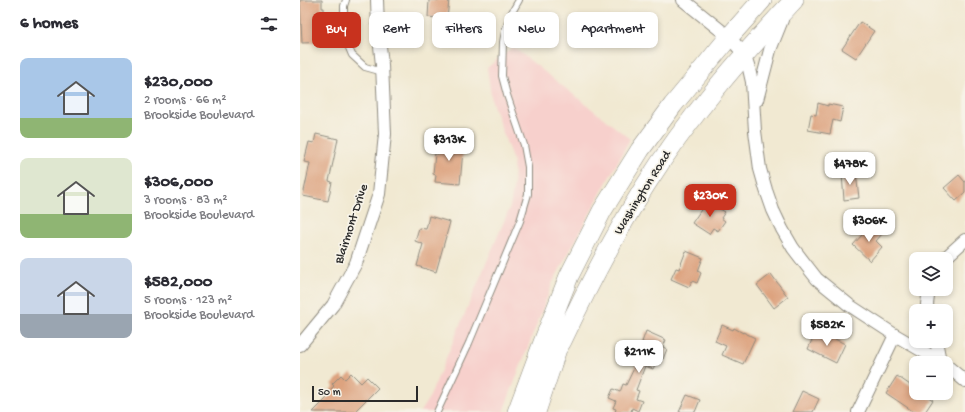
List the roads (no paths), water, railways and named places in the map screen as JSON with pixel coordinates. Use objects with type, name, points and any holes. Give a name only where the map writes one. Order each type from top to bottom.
[{"type":"main road","name":"Washington Road","points":[[517,412],[570,276],[602,211],[640,150],[673,105],[728,37],[762,0]]},
{"type":"main road","name":"Washington Road","points":[[536,412],[557,349],[588,288],[645,186],[717,86],[791,3]]},
{"type":"street","name":"Blairmont Drive","points":[[300,345],[333,305],[356,263],[378,194],[385,134],[383,72],[378,27],[377,0]]},
{"type":"street","points":[[689,2],[728,37],[744,54],[752,82],[757,151],[760,169],[773,210],[793,248],[817,279],[832,292],[895,335],[931,356]]},
{"type":"street","points":[[754,113],[775,35],[791,3]]},
{"type":"street","points":[[952,252],[965,240]]},
{"type":"street","points":[[858,412],[895,335]]},
{"type":"street","points":[[953,371],[965,380]]},
{"type":"lane","points":[[346,0],[344,6],[344,36],[352,55],[365,67],[383,72]]},
{"type":"lane","points":[[438,412],[469,344],[520,220],[528,194],[528,167],[524,146],[502,76],[503,42],[505,31],[511,14],[519,0]]}]
